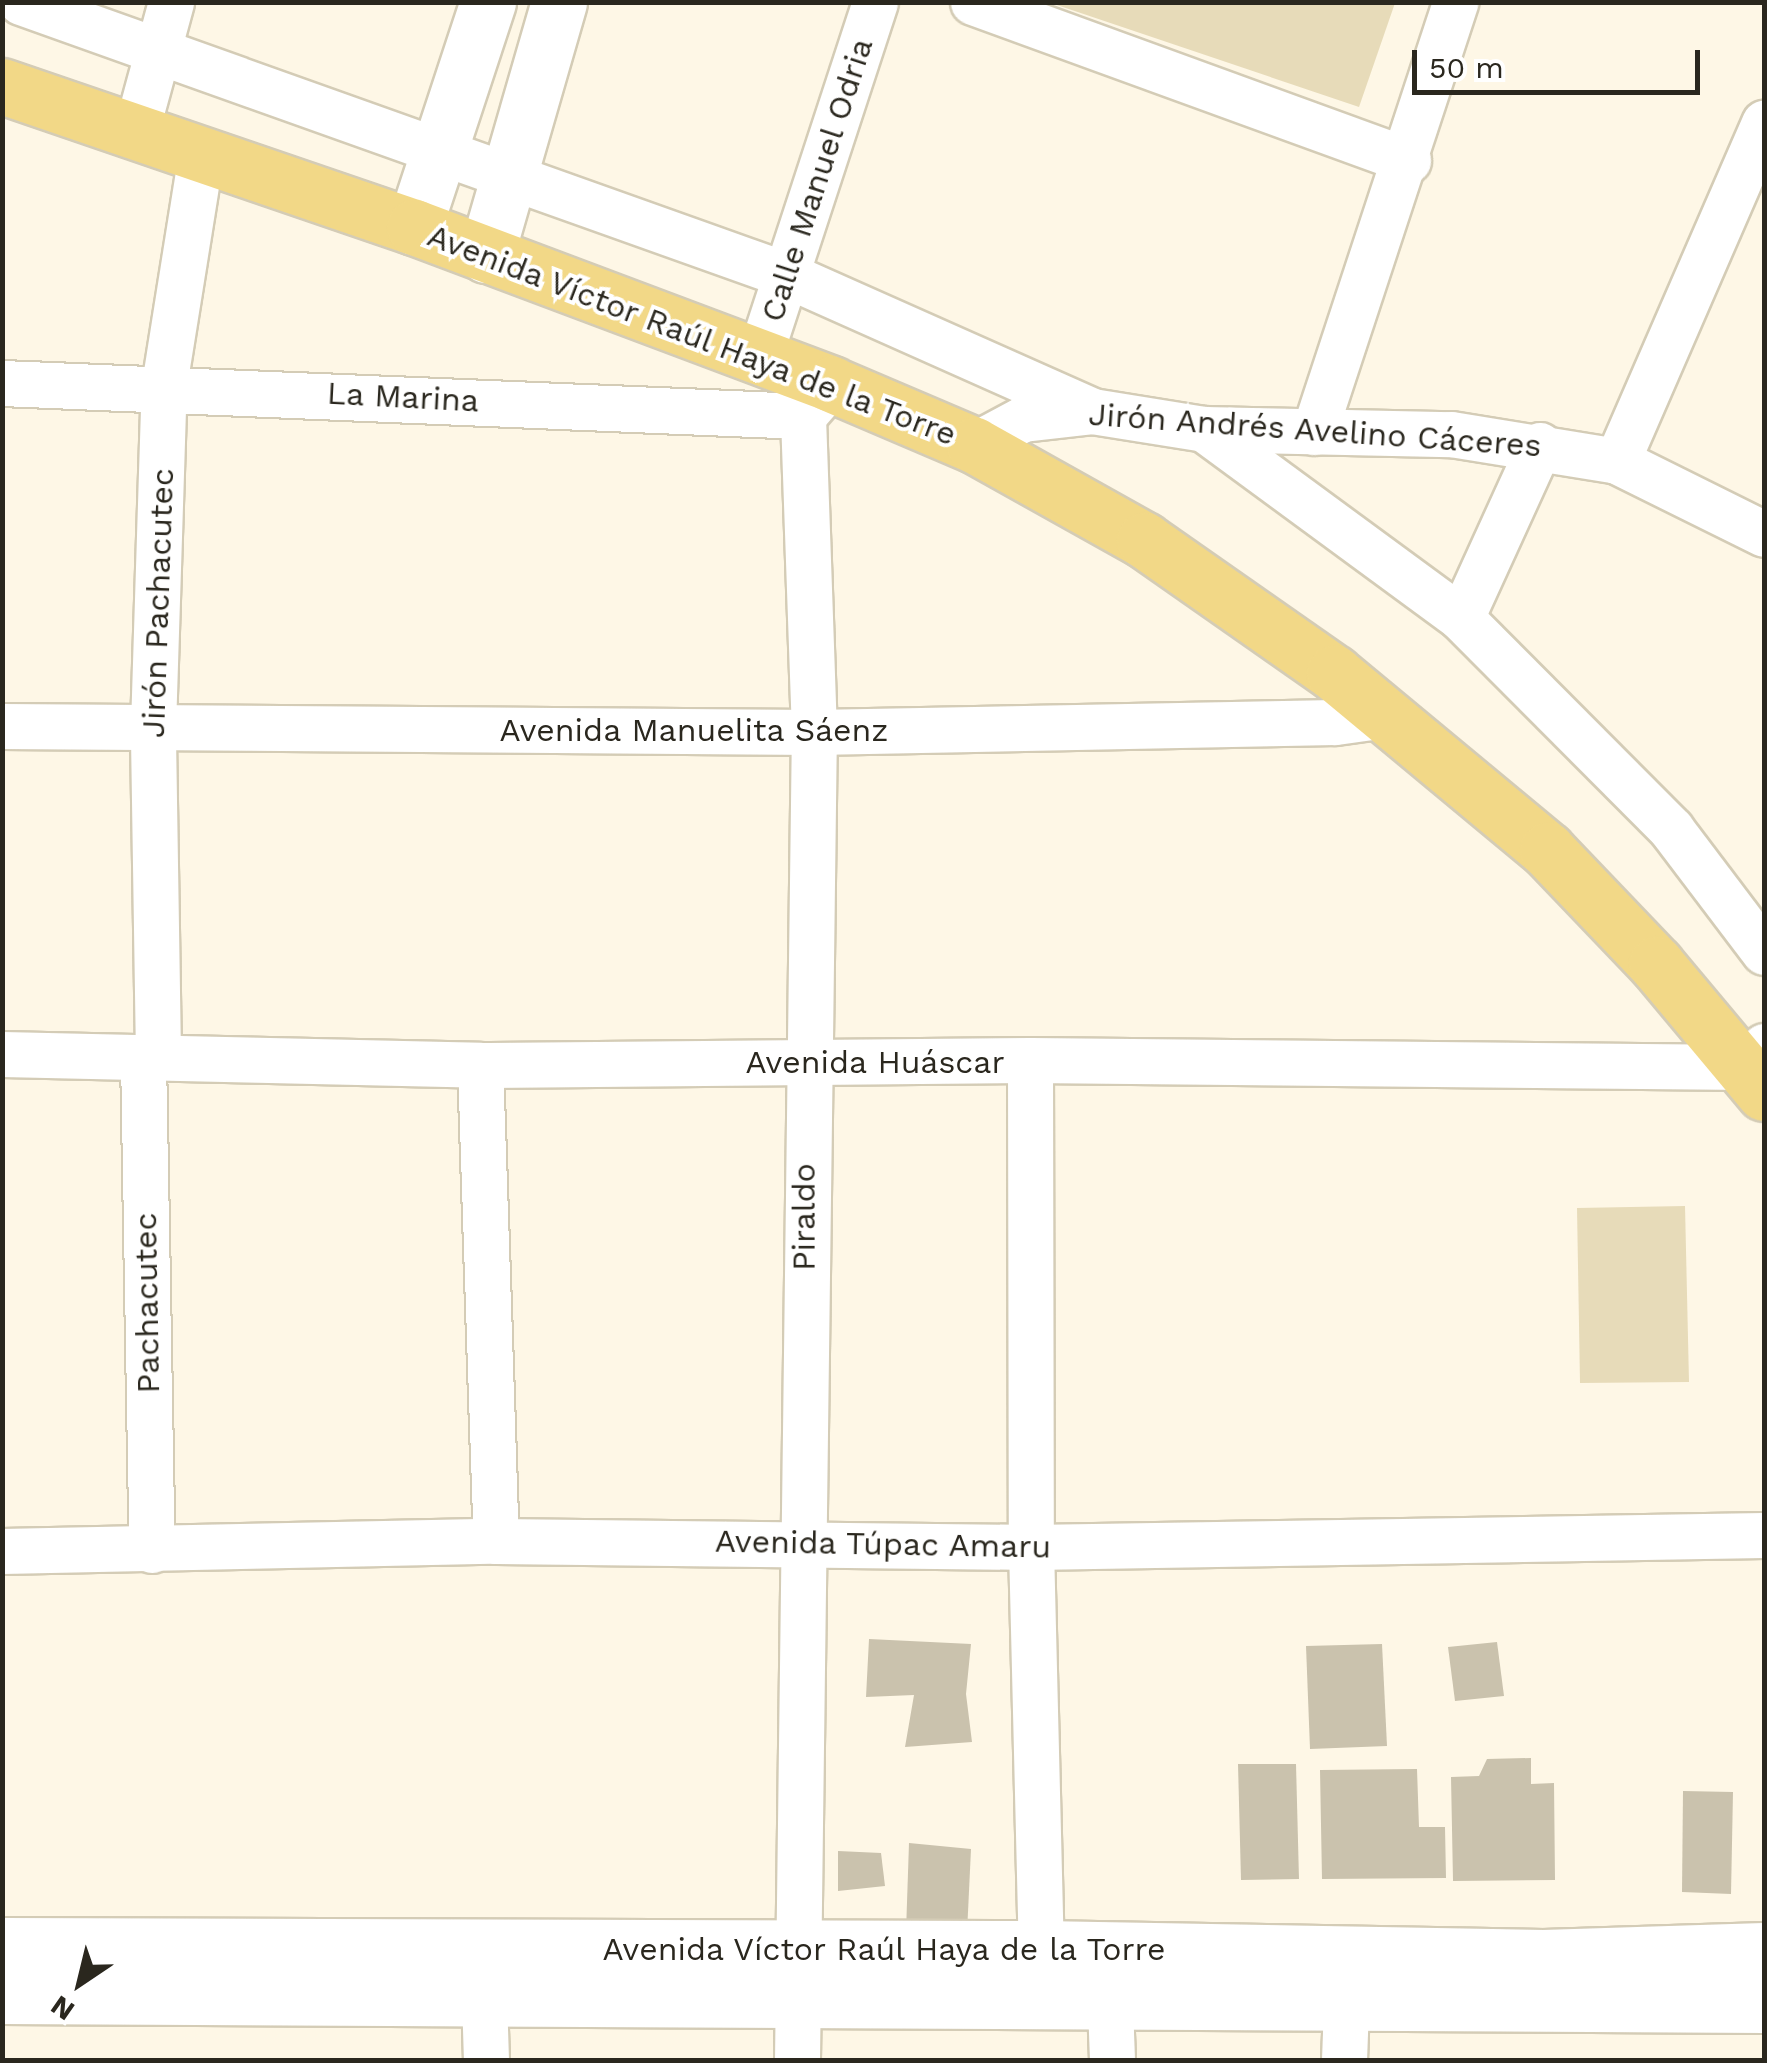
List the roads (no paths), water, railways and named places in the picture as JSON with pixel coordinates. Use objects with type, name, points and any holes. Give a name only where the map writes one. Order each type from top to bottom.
[{"type":"main road","points":[[414,227],[488,2]]},
{"type":"main road","points":[[486,255],[559,2]]},
{"type":"main road","name":"Avenida Víctor Raúl Haya de la Torre","points":[[2,86],[414,227],[758,357],[817,400],[974,445],[1144,540],[1385,715],[1547,850],[1759,1069]]},
{"type":"main road","name":"Avenida Víctor Raúl Haya de la Torre","points":[[2,1945],[1041,1948],[1544,1957],[1764,1950]]},
{"type":"main road","name":"Avenida Víctor Raúl Haya de la Torre","points":[[2,1996],[484,1997],[1110,2006],[1764,2005]]},
{"type":"street","points":[[21,2],[438,154],[786,275],[1092,411]]},
{"type":"street","points":[[136,131],[171,2]]},
{"type":"street","name":"Calle Manuel Odria","points":[[758,357],[874,2]]},
{"type":"street","points":[[973,2],[1408,160]]},
{"type":"street","points":[[1314,432],[1408,160],[1455,2]]},
{"type":"street","points":[[1617,460],[1750,196],[1764,123]]},
{"type":"street","name":"Jirón Pachacutec","points":[[150,1056],[153,727],[164,385],[201,153]]},
{"type":"street","name":"La Marina","points":[[2,383],[817,400]]},
{"type":"street","name":"Piraldo","points":[[797,2060],[805,1062],[814,732],[817,400]]},
{"type":"street","name":"Jirón Andrés Avelino Cáceres","points":[[974,445],[1024,419],[1092,411],[1204,429],[1451,434],[1617,460],[1764,534]]},
{"type":"street","points":[[1204,429],[1461,618],[1671,829],[1764,952]]},
{"type":"street","points":[[1461,618],[1540,445]]},
{"type":"street","name":"Avenida Manuelita Sáenz","points":[[2,726],[814,732],[1335,722],[1385,715]]},
{"type":"street","name":"Avenida Huáscar","points":[[2,1054],[480,1065],[1030,1060],[1759,1069]]},
{"type":"street","name":"Pachacutec","points":[[150,1056],[152,1550]]},
{"type":"street","points":[[1030,1060],[1031,1547],[1041,1948]]},
{"type":"street","points":[[480,1065],[496,1541]]},
{"type":"street","name":"Avenida Túpac Amaru","points":[[2,1551],[496,1541],[802,1540],[1031,1547],[1764,1535]]},
{"type":"street","points":[[484,1997],[486,2060]]},
{"type":"street","points":[[1110,2006],[1112,2060]]},
{"type":"street","points":[[1344,2060],[1346,2006]]}]
